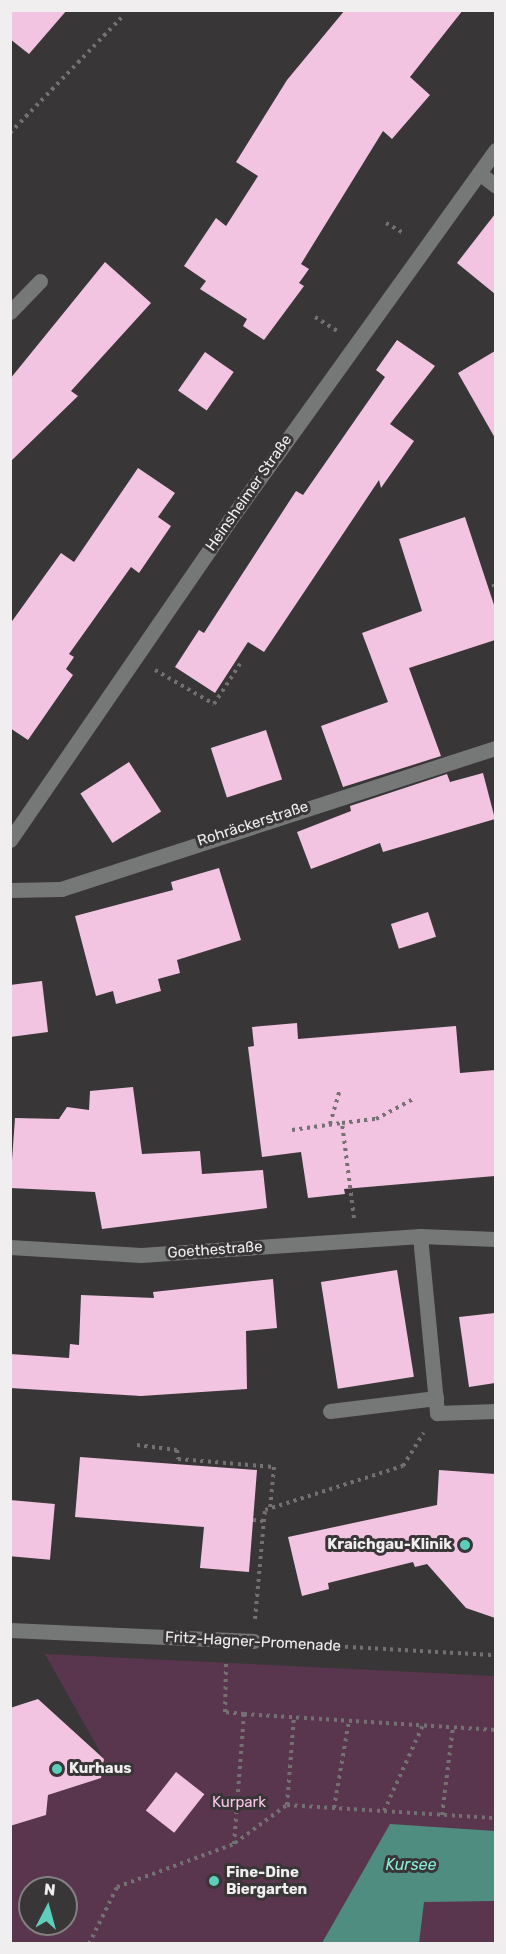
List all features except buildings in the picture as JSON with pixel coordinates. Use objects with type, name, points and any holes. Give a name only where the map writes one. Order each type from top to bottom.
[{"type":"street","name":"Heinsheimer Straße","points":[[10,840],[134,658],[495,150]]},
{"type":"street","points":[[479,173],[495,186]]},
{"type":"street","points":[[10,312],[40,281]]},
{"type":"street","name":"Rohräckerstraße","points":[[10,890],[61,890],[495,748]]},
{"type":"street","points":[[420,1236],[436,1405]]},
{"type":"street","name":"Goethestraße","points":[[10,1247],[141,1255],[420,1236],[495,1239]]},
{"type":"street","points":[[330,1411],[436,1405],[495,1411]]},
{"type":"street","name":"Fritz-Hagner-Promenade","points":[[10,1630],[254,1641]]},
{"type":"path","points":[[10,133],[122,17]]},
{"type":"path","points":[[386,223],[407,236]]},
{"type":"path","points":[[315,317],[341,333]]},
{"type":"path","points":[[494,584],[495,591]]},
{"type":"path","points":[[134,658],[214,704],[240,664]]},
{"type":"path","points":[[330,1124],[340,1090]]},
{"type":"path","points":[[292,1130],[376,1119],[415,1098]]},
{"type":"path","points":[[342,1123],[357,1240]]},
{"type":"path","points":[[270,1509],[403,1466],[436,1405]]},
{"type":"path","points":[[137,1445],[177,1450],[178,1459],[274,1467],[270,1509],[264,1521],[254,1641]]},
{"type":"path","points":[[253,1520],[264,1521]]},
{"type":"path","points":[[226,1639],[225,1712],[495,1730]]},
{"type":"path","name":"Fritz-Hagner-Promenade","points":[[254,1641],[495,1655]]},
{"type":"path","points":[[234,1844],[244,1714]]},
{"type":"path","points":[[287,1805],[294,1717]]},
{"type":"path","points":[[334,1808],[349,1720]]},
{"type":"path","points":[[384,1811],[423,1725]]},
{"type":"path","points":[[442,1815],[453,1727]]},
{"type":"path","points":[[89,1944],[117,1887],[234,1844],[287,1805],[495,1818]]},
{"type":"green space","name":"Kurpark","points":[[45,1654],[495,1676],[495,1943],[11,1944],[11,1826],[46,1815],[48,1795],[101,1778],[104,1759]]},
{"type":"water","name":"Kursee","points":[[390,1824],[495,1831],[495,1901],[424,1902],[419,1943],[322,1943]]},
{"type":"place","name":"Kraichgau-Klinik","points":[[465,1545]]},
{"type":"place","name":"Kurhaus","points":[[57,1769]]},
{"type":"place","name":"Fine-Dine Biergarten","points":[[214,1881]]}]
